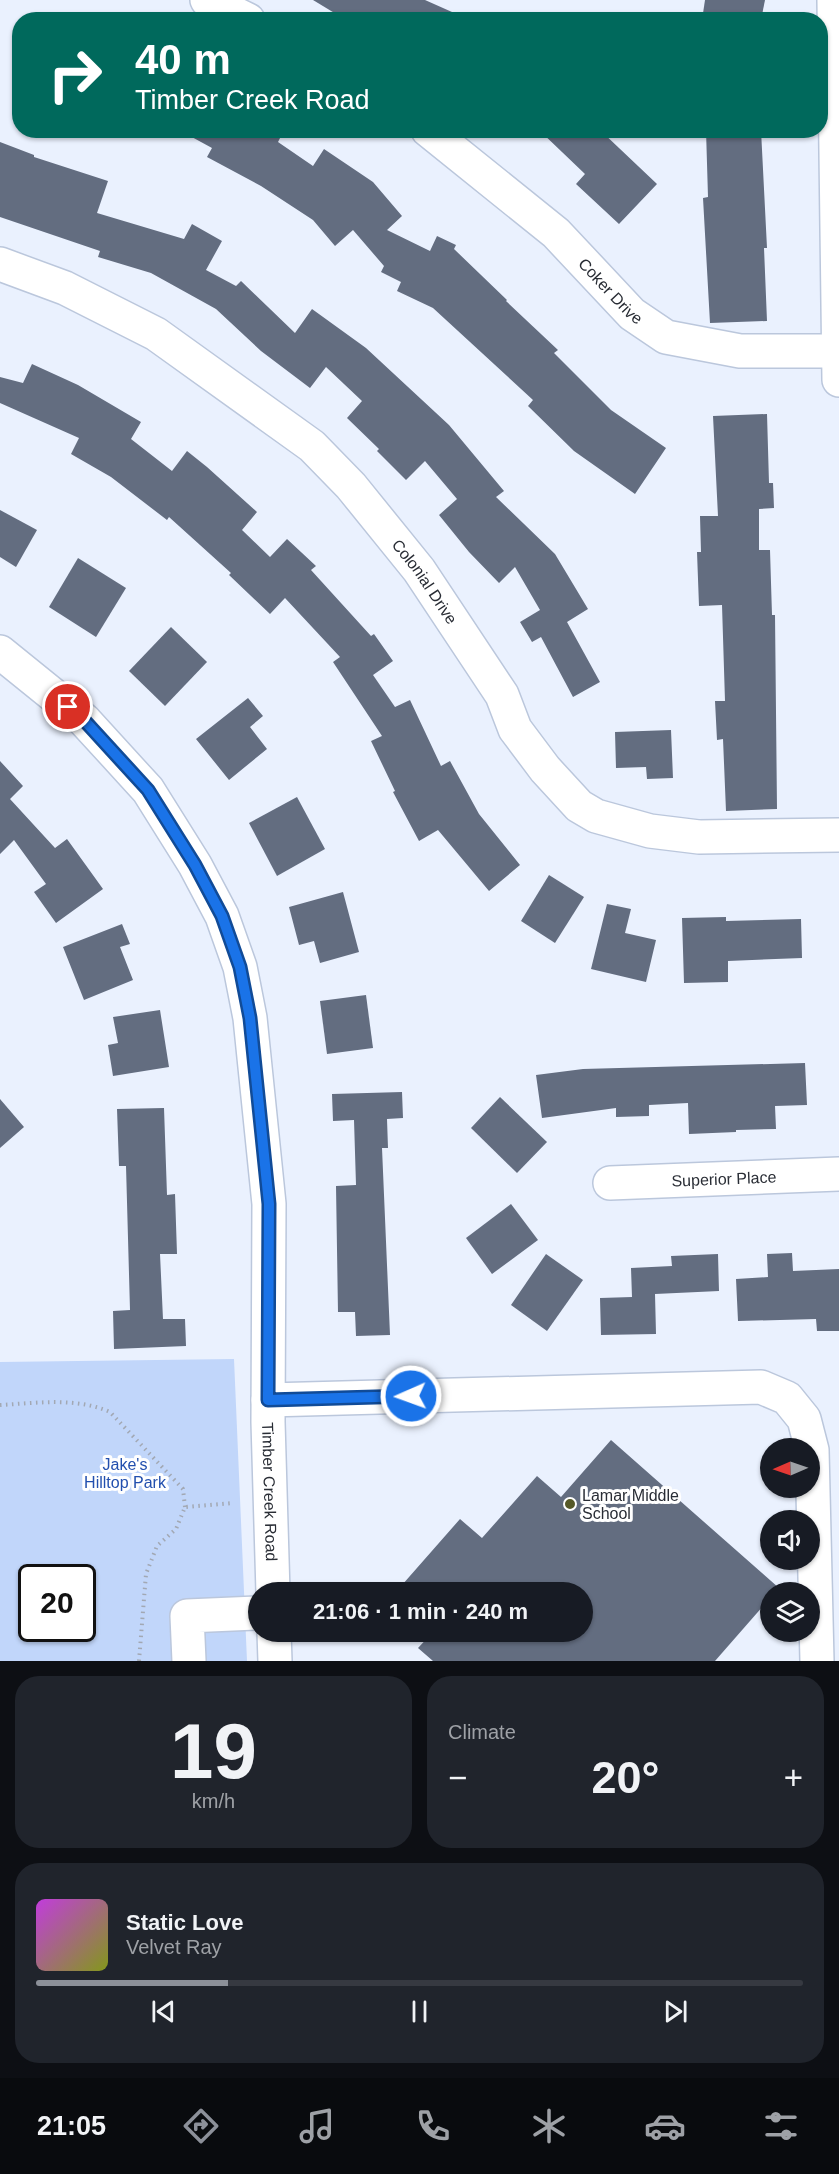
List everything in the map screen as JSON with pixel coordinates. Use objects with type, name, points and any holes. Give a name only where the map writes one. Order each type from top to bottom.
[{"type":"street","points":[[207,0],[232,12]]},
{"type":"street","points":[[834,0],[839,380]]},
{"type":"street","name":"Coker Drive","points":[[438,138],[556,233],[632,314],[666,337],[740,351],[838,351]]},
{"type":"street","name":"Colonial Drive","points":[[0,264],[64,288],[156,334],[312,446],[351,486],[419,570],[502,695],[515,729],[545,770],[579,806],[596,816],[650,831],[699,837],[839,835]]},
{"type":"street","name":"Timber Creek Road","points":[[0,652],[84,720],[148,790],[195,865],[222,916],[240,967],[250,1018],[269,1204],[268,1400],[273,1582]]},
{"type":"street","name":"Superior Place","points":[[610,1183],[839,1174]]},
{"type":"street","points":[[268,1400],[761,1387],[787,1398],[804,1419],[812,1450],[817,1661]]},
{"type":"street","points":[[189,1661],[187,1616],[248,1613]]},
{"type":"street","points":[[274,1642],[274,1661]]},
{"type":"path","points":[[0,1405],[66,1402],[94,1405],[110,1412],[183,1489],[185,1507],[176,1529],[157,1546],[146,1574],[139,1661]]},
{"type":"path","points":[[185,1507],[233,1503]]},
{"type":"green space","name":"Jake's Hilltop Park","points":[[234,1359],[247,1661],[0,1661],[0,1362]]},
{"type":"building","points":[[313,0],[425,0],[452,12],[333,12]]},
{"type":"building","points":[[705,0],[765,0],[763,12],[703,12]]},
{"type":"building","points":[[194,138],[280,138],[278,142],[313,166],[324,149],[373,182],[402,216],[387,230],[430,251],[437,236],[456,245],[454,249],[558,350],[554,353],[611,410],[666,448],[635,494],[574,451],[528,406],[533,400],[433,308],[397,291],[401,282],[381,272],[384,266],[353,230],[335,246],[313,220],[261,186],[207,157],[212,148]]},
{"type":"building","points":[[547,138],[608,138],[657,184],[619,224],[576,184],[585,174]]},
{"type":"building","points":[[706,138],[761,138],[767,248],[764,248],[767,321],[710,323],[703,198],[708,197]]},
{"type":"building","points":[[0,142],[34,155],[34,157],[108,181],[97,213],[184,239],[192,224],[222,241],[206,270],[236,286],[241,281],[295,333],[312,309],[366,348],[449,425],[504,491],[496,497],[555,554],[588,609],[567,622],[600,682],[573,697],[541,637],[532,642],[520,622],[540,610],[515,567],[499,583],[469,552],[439,515],[457,499],[425,461],[406,480],[377,451],[379,449],[347,418],[362,401],[326,367],[310,388],[261,351],[216,309],[151,273],[98,257],[100,251],[0,217]]},
{"type":"building","points":[[32,364],[78,385],[141,422],[131,439],[172,471],[187,451],[207,467],[257,512],[242,530],[270,557],[287,539],[316,566],[311,570],[371,636],[374,634],[393,661],[373,675],[395,707],[410,700],[441,766],[450,761],[479,814],[520,865],[489,891],[438,830],[419,841],[393,792],[395,791],[371,741],[382,736],[333,662],[340,657],[285,598],[270,614],[229,575],[231,573],[169,517],[167,520],[111,477],[71,454],[79,438],[0,403],[0,377],[23,383]]},
{"type":"building","points":[[767,414],[769,483],[773,483],[774,508],[759,509],[759,550],[770,550],[772,615],[775,615],[777,809],[726,811],[723,739],[717,740],[715,701],[725,701],[722,605],[699,606],[697,552],[701,552],[700,516],[718,516],[713,416]]},
{"type":"building","points":[[0,510],[37,530],[16,567],[0,557]]},
{"type":"building","points":[[78,558],[126,588],[96,637],[49,607]]},
{"type":"building","points":[[171,627],[207,662],[165,706],[129,671]]},
{"type":"building","points":[[248,698],[263,716],[250,727],[267,749],[229,780],[196,739]]},
{"type":"building","points":[[671,730],[673,778],[647,779],[646,767],[616,768],[615,732]]},
{"type":"building","points":[[0,761],[23,786],[10,799],[55,848],[67,839],[103,889],[56,923],[34,892],[46,884],[14,840],[0,854]]},
{"type":"building","points":[[297,797],[325,849],[277,876],[249,823]]},
{"type":"building","points":[[549,875],[584,897],[555,943],[521,921]]},
{"type":"building","points":[[343,892],[359,952],[320,963],[314,941],[299,945],[289,907]]},
{"type":"building","points":[[607,904],[631,909],[625,933],[656,940],[646,982],[591,969]]},
{"type":"building","points":[[726,917],[726,921],[801,919],[802,958],[728,961],[728,982],[684,983],[682,918]]},
{"type":"building","points":[[122,924],[130,944],[120,947],[133,980],[84,1000],[63,947]]},
{"type":"building","points":[[366,995],[373,1048],[327,1054],[320,1001]]},
{"type":"building","points":[[160,1010],[169,1067],[113,1076],[108,1045],[118,1043],[113,1017]]},
{"type":"building","points":[[805,1063],[807,1105],[775,1106],[776,1129],[736,1130],[736,1132],[689,1134],[688,1103],[649,1105],[649,1116],[616,1117],[616,1108],[542,1118],[536,1075],[583,1069]]},
{"type":"building","points":[[402,1092],[403,1118],[387,1119],[388,1148],[382,1148],[390,1335],[356,1336],[355,1312],[338,1312],[336,1186],[356,1185],[354,1120],[333,1121],[332,1094]]},
{"type":"building","points":[[500,1097],[547,1142],[517,1173],[471,1128]]},
{"type":"building","points":[[0,1099],[24,1127],[0,1148]]},
{"type":"building","points":[[164,1108],[167,1195],[175,1194],[177,1254],[160,1254],[163,1319],[185,1319],[186,1346],[114,1349],[113,1311],[130,1310],[126,1166],[119,1166],[117,1109]]},
{"type":"building","points":[[511,1204],[538,1240],[492,1274],[466,1238]]},
{"type":"building","points":[[792,1253],[793,1271],[839,1269],[839,1331],[817,1331],[816,1319],[738,1321],[736,1279],[768,1277],[767,1254]]},
{"type":"building","points":[[546,1254],[583,1280],[547,1331],[511,1305]]},
{"type":"building","points":[[718,1254],[719,1291],[655,1294],[656,1334],[601,1335],[600,1298],[632,1297],[631,1268],[672,1266],[671,1256]]},
{"type":"building","points":[[611,1440],[772,1582],[760,1582],[760,1610],[715,1661],[433,1661],[418,1648],[424,1642],[593,1642],[593,1582],[405,1582],[460,1519],[482,1538],[537,1476],[561,1497]]},
{"type":"place","name":"Lamar Middle School","points":[[570,1504]]},
{"type":"route","points":[[68,707],[84,720],[148,790],[195,865],[222,916],[240,967],[250,1018],[269,1204],[268,1400],[411,1396]]}]
